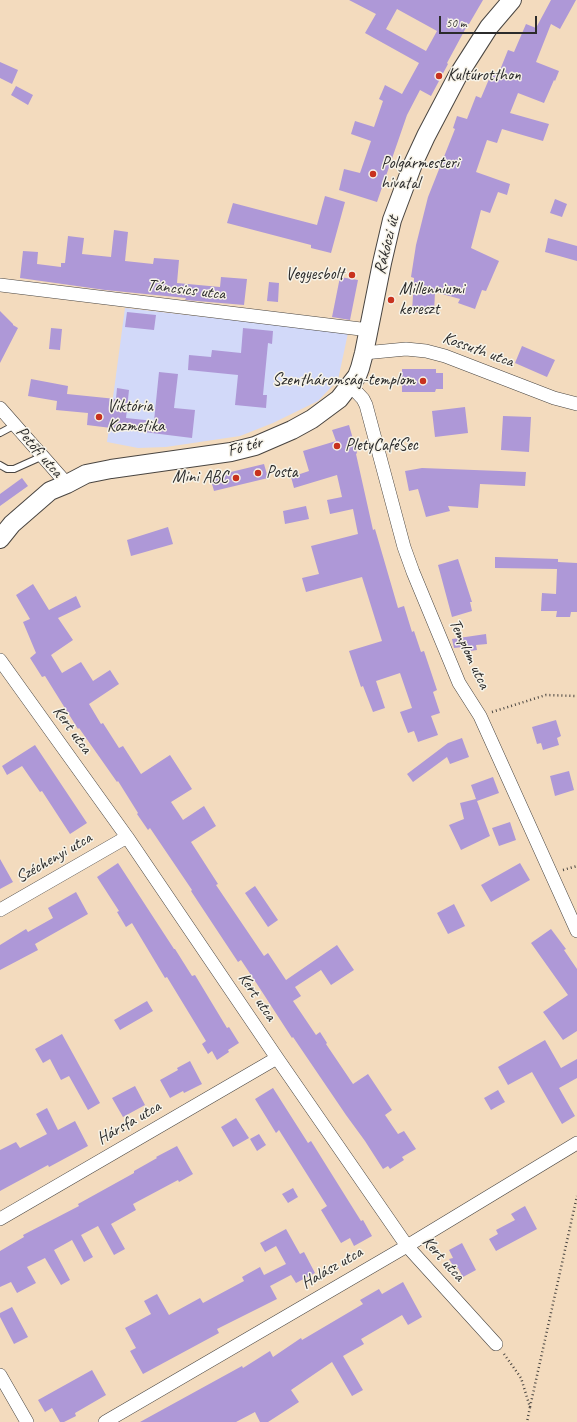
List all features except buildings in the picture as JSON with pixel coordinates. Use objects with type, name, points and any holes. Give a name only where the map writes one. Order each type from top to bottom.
[{"type":"main road","name":"Rákóczi út","points":[[369,330],[382,263],[391,227],[413,164],[457,77],[489,26],[512,0]]},
{"type":"main road","name":"Fő tér","points":[[67,484],[86,474],[231,452],[255,446],[292,430],[312,419],[339,399],[357,376],[369,330]]},
{"type":"main road","name":"Petőfi utca","points":[[0,539],[12,524],[50,491],[67,484]]},
{"type":"street","name":"Táncsics utca","points":[[0,285],[369,330]]},
{"type":"street","name":"Kossuth utca","points":[[364,353],[406,348],[426,351],[445,356],[554,398],[577,404]]},
{"type":"street","name":"Templom utca","points":[[350,385],[363,399],[366,405],[404,547],[459,683],[480,716],[577,931]]},
{"type":"street","name":"Petőfi utca","points":[[0,408],[67,484]]},
{"type":"street","name":"Kert utca","points":[[0,660],[127,837],[407,1246],[496,1344]]},
{"type":"street","name":"Széchenyi utca","points":[[0,910],[127,837]]},
{"type":"street","name":"Hársfa utca","points":[[0,1219],[277,1058]]},
{"type":"street","name":"Halász utca","points":[[105,1422],[407,1246],[577,1143]]},
{"type":"street","points":[[0,1375],[27,1422]]},
{"type":"lane","points":[[0,434],[15,425]]},
{"type":"lane","points":[[0,465],[7,469],[14,468],[43,456]]},
{"type":"path","points":[[480,716],[546,695],[577,696]]},
{"type":"path","points":[[527,1422],[577,1196]]},
{"type":"path","points":[[496,1344],[521,1378],[530,1407]]},
{"type":"shaded area","points":[[125,308],[348,333],[338,380],[318,401],[273,423],[240,436],[166,447],[138,448],[107,442]]},
{"type":"place","name":"Kultúrotthon","points":[[439,76]]},
{"type":"place","name":"Polgármesteri hivatal","points":[[373,174]]},
{"type":"place","name":"Vegyesbolt","points":[[352,275]]},
{"type":"place","name":"Millenniumi kereszt","points":[[391,300]]},
{"type":"place","name":"Szentháromság-templom","points":[[423,381]]},
{"type":"place","name":"Viktória Kozmetika","points":[[99,417]]},
{"type":"place","name":"PletyCaféSec","points":[[337,446]]},
{"type":"place","name":"Posta","points":[[258,473]]},
{"type":"place","name":"Mini ABC","points":[[236,478]]}]
